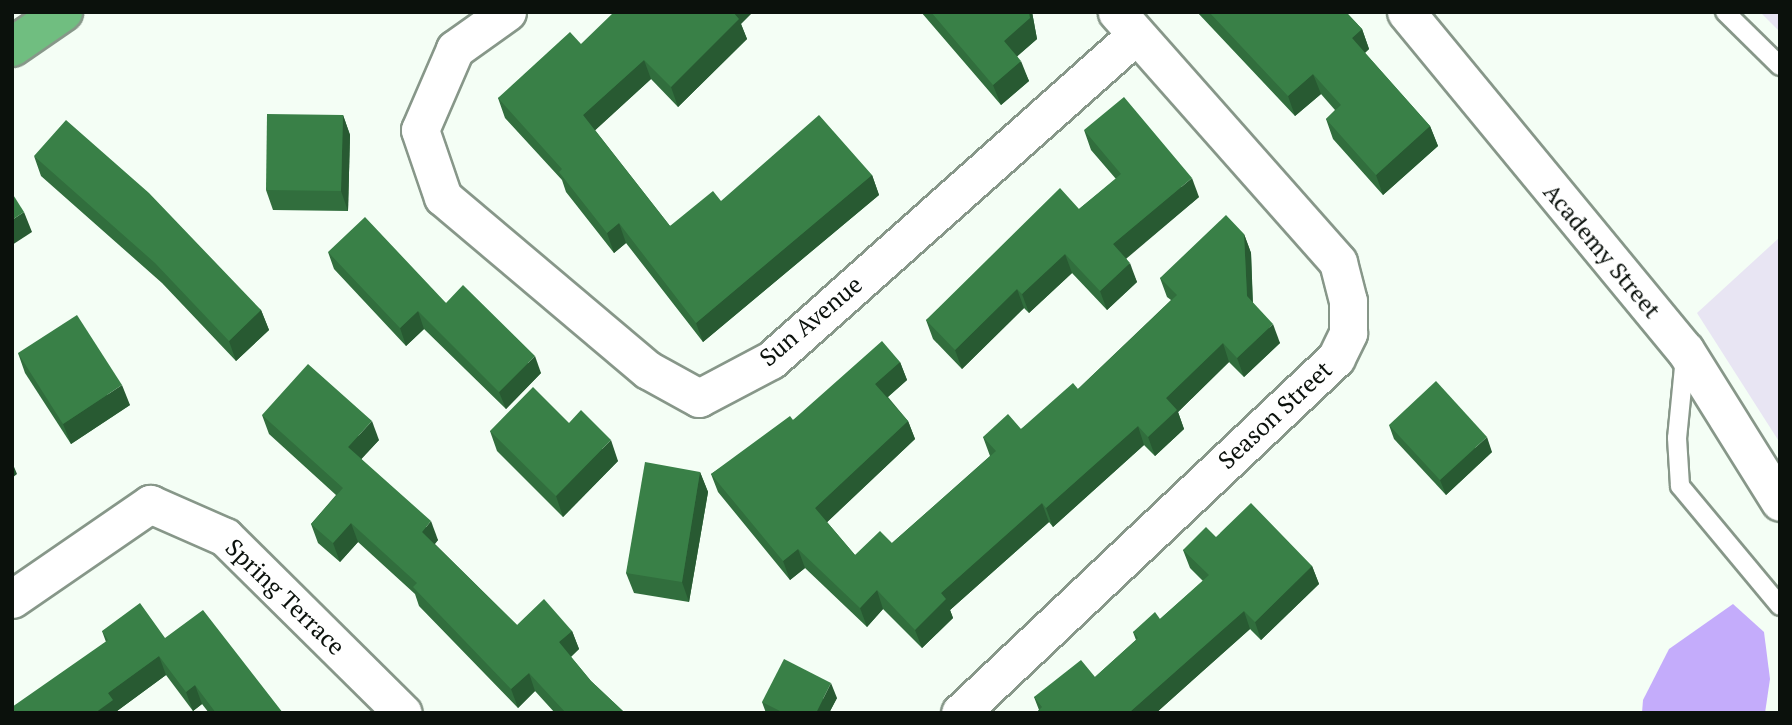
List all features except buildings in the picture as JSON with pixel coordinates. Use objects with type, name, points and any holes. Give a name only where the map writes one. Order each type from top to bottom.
[{"type":"highway","points":[[12,47],[63,12]]},
{"type":"street","name":"Sun Avenue","points":[[508,12],[455,49],[420,130],[443,197],[648,370],[699,398],[771,360],[1126,24]]},
{"type":"street","name":"Academy Street","points":[[1406,12],[1685,350],[1780,502]]},
{"type":"street","name":"Season Street","points":[[960,713],[1336,358],[1348,333],[1348,301],[1338,262],[1126,24]]},
{"type":"street","name":"Spring Terrace","points":[[12,599],[150,504],[225,537],[403,713]]},
{"type":"lane","points":[[1725,12],[1780,66]]},
{"type":"lane","points":[[1685,350],[1676,438],[1680,486],[1780,606]]},
{"type":"shaded area","points":[[1760,12],[1780,12],[1780,32]]},
{"type":"shaded area","points":[[1780,237],[1780,443],[1697,313]]},
{"type":"shaded area","points":[[1733,604],[1764,632],[1770,679],[1765,713],[1642,713],[1643,700],[1669,649]]}]
